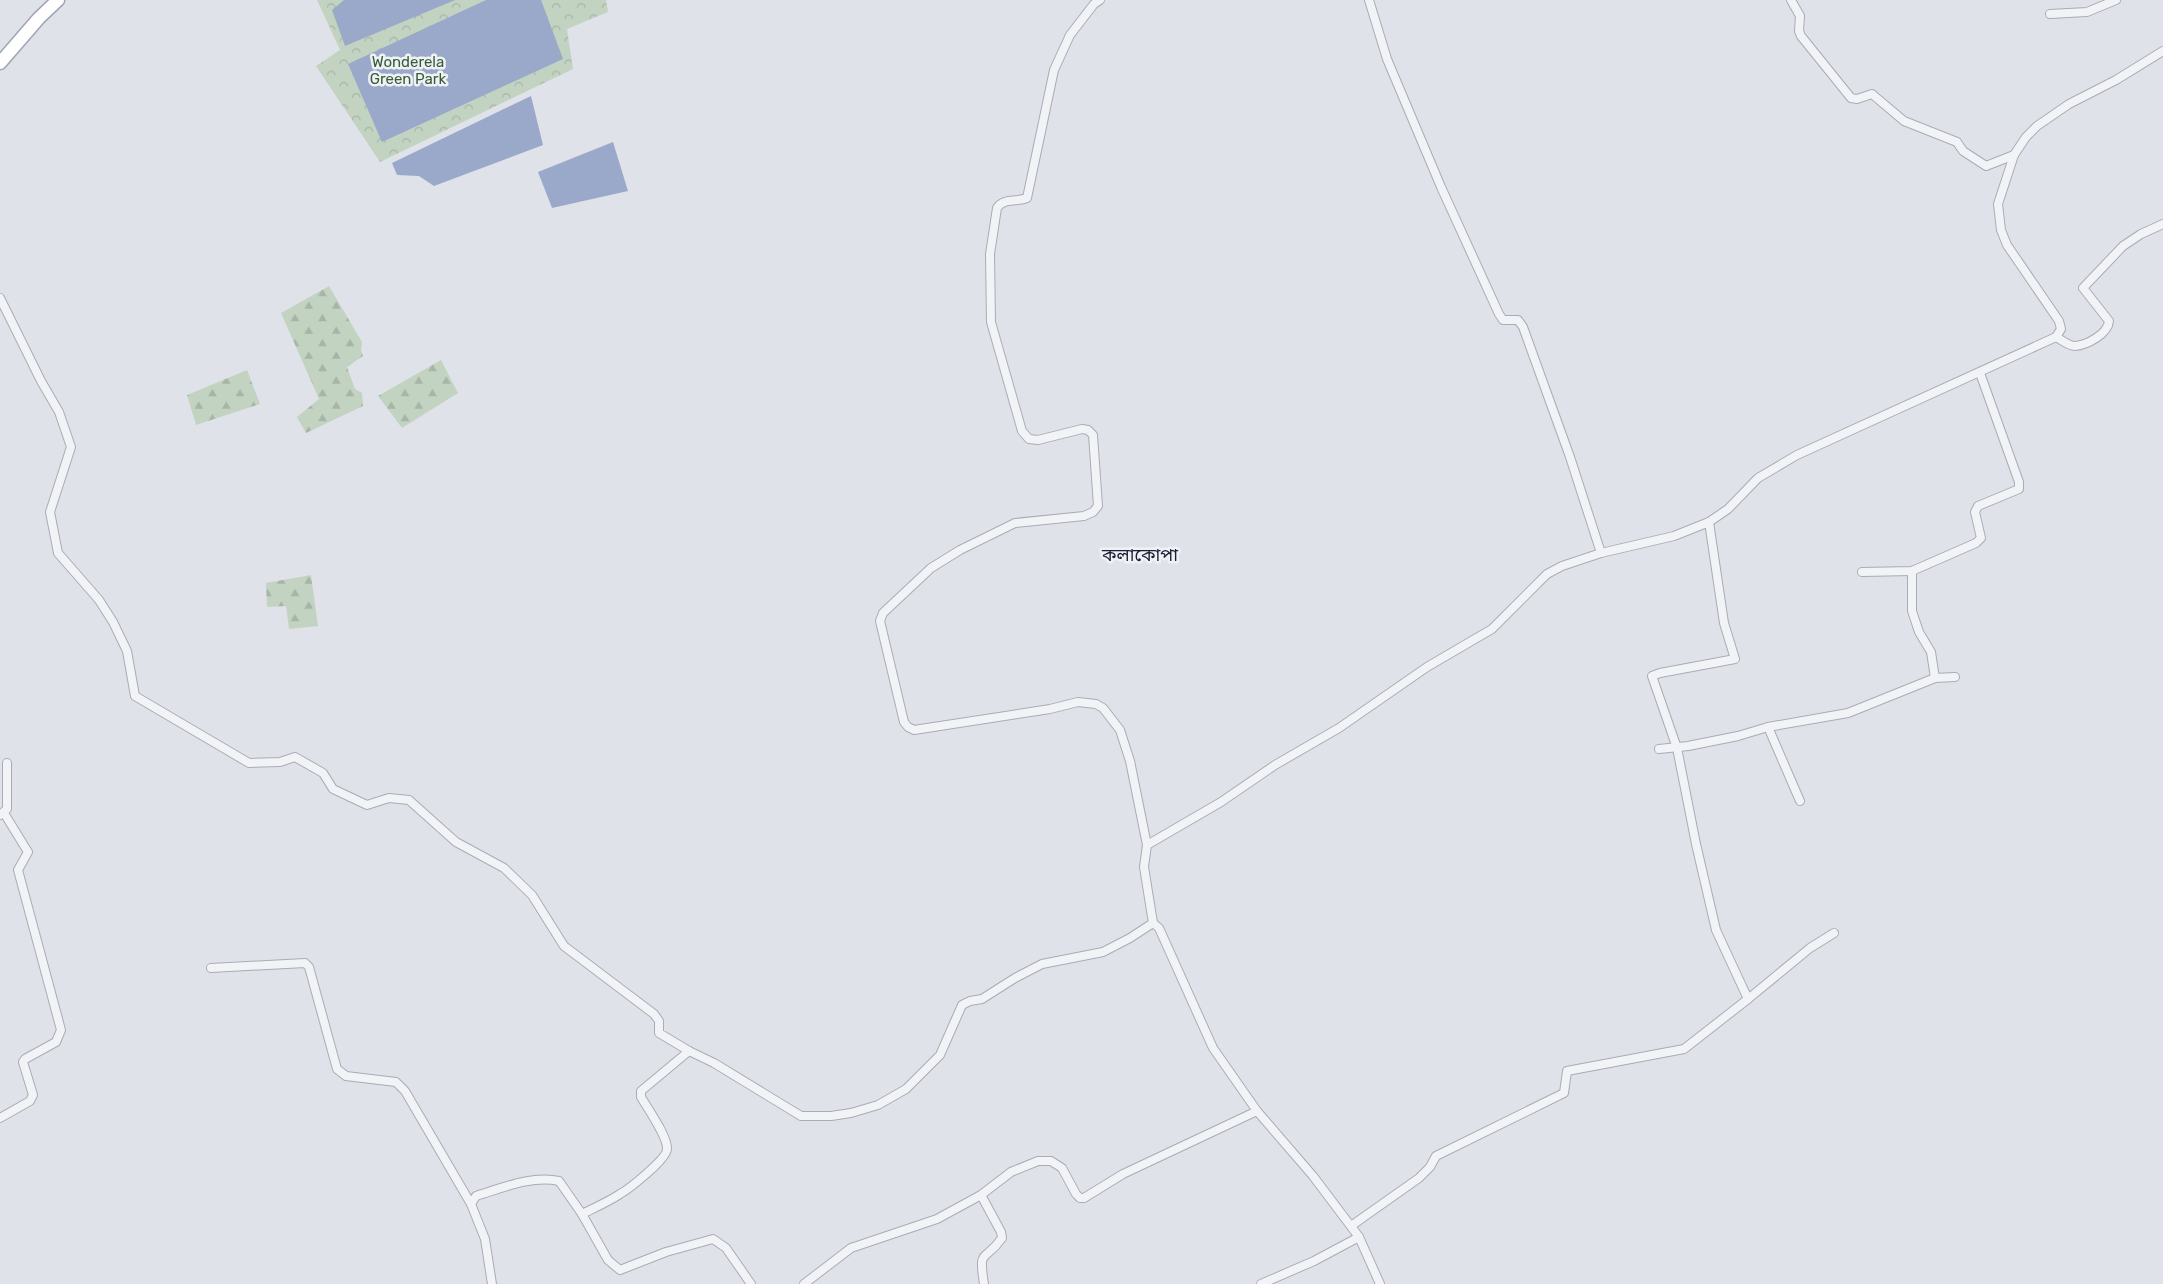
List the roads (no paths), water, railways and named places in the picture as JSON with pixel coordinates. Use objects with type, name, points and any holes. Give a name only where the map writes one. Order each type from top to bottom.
[{"type":"main road","points":[[0,63],[39,18],[58,0]]},
{"type":"street","points":[[1100,0],[1094,4],[1070,34],[1054,70],[1027,198],[1004,202],[997,208],[990,254],[989,283],[991,322],[1022,431],[1029,439],[1038,440],[1082,429],[1088,430],[1092,435],[1098,506],[1093,512],[1084,516],[1015,523],[960,550],[930,568],[883,613],[880,621],[904,722],[914,730],[1050,709],[1078,702],[1096,704],[1103,708],[1120,730],[1130,761],[1147,845],[1144,867],[1153,923],[1159,928],[1213,1048],[1257,1111],[1313,1176],[1359,1237],[1380,1284]]},
{"type":"street","points":[[1369,0],[1386,59],[1500,314],[1503,320],[1518,320],[1523,327],[1570,457],[1601,553]]},
{"type":"street","points":[[1791,0],[1800,16],[1799,31],[1801,36],[1851,98],[1857,99],[1867,94],[1872,94],[1904,121],[1957,142],[1964,151],[1986,166],[2014,155]]},
{"type":"street","points":[[2050,14],[2087,12],[2116,0]]},
{"type":"street","points":[[1147,845],[1221,802],[1275,765],[1339,728],[1427,667],[1492,629],[1547,574],[1562,566],[1601,553],[1674,536],[1709,522],[1728,509],[1758,478],[1797,454],[1980,373],[2056,337],[2061,329],[2058,321],[2007,245],[2001,230],[1998,204],[2014,155],[2037,126],[2069,104],[2116,80],[2163,51]]},
{"type":"street","points":[[2056,337],[2070,345],[2076,346],[2099,336],[2107,329],[2109,321],[2083,288],[2124,246],[2141,234],[2163,224]]},
{"type":"street","points":[[0,298],[41,381],[60,412],[70,447],[50,512],[58,553],[99,600],[113,622],[127,650],[135,696],[249,763],[280,762],[294,757],[323,773],[333,789],[367,804],[388,798],[409,800],[456,842],[504,868],[532,895],[564,946],[654,1014],[659,1021],[659,1033],[714,1063],[801,1116],[851,1114],[878,1105],[906,1089],[940,1055],[962,1005],[970,1001],[982,999],[1042,964],[1103,952],[1153,923]]},
{"type":"street","points":[[1862,572],[1912,571],[1976,543],[1982,538],[1975,512],[1978,506],[2019,489],[2019,482],[1980,373]]},
{"type":"street","points":[[1709,522],[1724,623],[1736,656],[1732,661],[1652,676],[1677,748],[1696,844],[1716,930],[1748,998]]},
{"type":"street","points":[[1912,571],[1912,611],[1919,632],[1931,652],[1935,678]]},
{"type":"street","points":[[1659,750],[1738,736],[1768,727],[1848,713],[1935,678],[1955,677]]},
{"type":"street","points":[[1768,727],[1800,801]]},
{"type":"street","points":[[0,1118],[30,1101],[33,1095],[23,1062],[25,1059],[56,1042],[61,1030],[18,870],[28,852],[2,814],[7,809],[7,763]]},
{"type":"street","points":[[1351,1226],[1418,1178],[1430,1168],[1436,1156],[1564,1093],[1567,1071],[1684,1049],[1810,948],[1834,933]]},
{"type":"street","points":[[211,968],[305,963],[309,967],[337,1069],[346,1076],[396,1082],[405,1091],[471,1204],[485,1239],[492,1284]]},
{"type":"street","points":[[582,1214],[621,1194],[644,1176],[667,1153],[668,1147],[665,1139],[641,1097],[641,1091],[689,1051]]},
{"type":"street","points":[[804,1284],[851,1248],[936,1219],[981,1195],[1011,1172],[1038,1161],[1051,1161],[1062,1168],[1076,1194],[1080,1198],[1084,1198],[1130,1170],[1257,1111]]},
{"type":"street","points":[[471,1204],[476,1196],[519,1183],[559,1181],[582,1214],[608,1260],[620,1270],[666,1252],[713,1240],[726,1248],[751,1284]]},
{"type":"street","points":[[981,1195],[1002,1232],[1002,1238],[982,1257],[980,1262],[984,1284]]},
{"type":"street","points":[[1261,1284],[1314,1261],[1359,1237]]},
{"type":"water","points":[[344,0],[455,0],[345,46],[332,10]]},
{"type":"water","points":[[486,0],[541,0],[563,59],[382,142],[348,64]]},
{"type":"water","points":[[531,96],[543,145],[434,186],[419,176],[397,175],[392,163]]},
{"type":"water","points":[[613,142],[628,191],[552,208],[538,172]]},
{"type":"district","name":"কলাকোপা","points":[[1140,555]]},
{"type":"park label","name":"Wonderela Green Park","points":[[408,70]]}]
